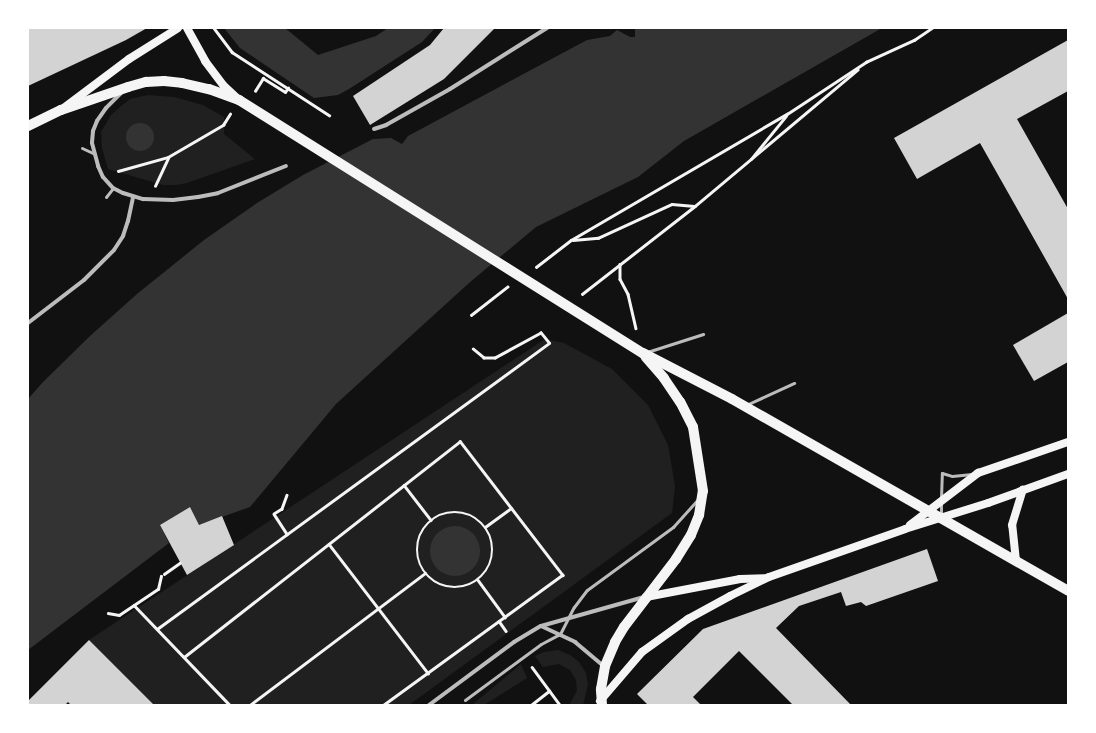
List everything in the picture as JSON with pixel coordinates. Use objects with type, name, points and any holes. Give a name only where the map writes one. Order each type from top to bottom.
[{"type":"main road","points":[[61,110],[129,59],[178,28]]},
{"type":"main road","points":[[187,28],[204,61],[224,86],[239,100],[643,353],[744,406],[1068,591]]},
{"type":"main road","points":[[28,126],[61,110],[146,82],[164,81],[182,83],[209,89],[239,100]]},
{"type":"main road","points":[[600,704],[600,689],[605,666],[615,642],[624,627],[676,558],[691,535],[699,515],[703,491],[693,427],[680,402],[664,378],[643,353]]},
{"type":"main road","points":[[905,528],[978,473],[1068,442]]},
{"type":"main road","points":[[600,704],[635,659],[648,648],[688,619],[769,577],[905,528],[941,518],[1068,474]]},
{"type":"main road","points":[[1016,561],[1012,525],[1023,490]]},
{"type":"main road","points":[[646,597],[740,579],[769,577]]},
{"type":"street","points":[[374,129],[386,125],[450,89],[546,28]]},
{"type":"street","points":[[128,87],[106,108],[97,121],[93,131],[95,154],[103,177],[113,188],[133,197],[153,200],[173,200],[218,193],[286,166]]},
{"type":"street","points":[[28,323],[84,280],[114,250],[123,236],[133,197]]},
{"type":"street","points":[[429,705],[514,642],[541,626],[646,597]]},
{"type":"street","points":[[541,626],[560,634],[584,649],[605,666]]},
{"type":"lane","points":[[82,148],[95,154]]},
{"type":"lane","points":[[106,197],[113,188]]},
{"type":"lane","points":[[643,353],[703,334]]},
{"type":"lane","points":[[744,406],[794,384]]},
{"type":"lane","points":[[941,518],[942,473],[952,476],[963,476],[978,473]]},
{"type":"lane","points":[[465,700],[541,644],[560,634],[580,597],[587,590],[673,527],[691,508],[703,491]]},
{"type":"path","points":[[214,28],[232,52],[329,115]]},
{"type":"path","points":[[549,257],[571,240],[787,114],[866,62],[914,40],[932,28]]},
{"type":"path","points":[[567,306],[620,263],[695,206],[866,62]]},
{"type":"path","points":[[263,78],[286,92],[288,88]]},
{"type":"path","points":[[103,177],[168,157],[223,125],[239,100]]},
{"type":"path","points":[[746,164],[787,114]]},
{"type":"path","points":[[153,200],[154,190],[168,157]]},
{"type":"path","points":[[571,240],[598,238],[672,204],[695,206]]},
{"type":"path","points":[[620,263],[620,279],[628,294],[643,353]]},
{"type":"path","points":[[471,315],[495,296]]},
{"type":"path","points":[[157,629],[549,343],[541,333],[495,358],[484,358],[473,349]]},
{"type":"path","points":[[184,657],[460,441],[563,575],[384,705]]},
{"type":"path","points":[[404,485],[431,520]]},
{"type":"path","points":[[287,495],[282,509],[274,514],[287,534]]},
{"type":"path","points":[[485,527],[511,508]]},
{"type":"path","points":[[453,512],[465,513],[476,518],[485,527],[493,548],[492,560],[486,571],[478,580],[462,587],[444,586],[434,581],[425,573],[419,563],[417,551],[423,529],[431,520],[441,515],[453,512]]},
{"type":"path","points":[[329,544],[428,673]]},
{"type":"path","points":[[164,574],[180,563]]},
{"type":"path","points":[[250,705],[425,573]]},
{"type":"path","points":[[108,613],[119,615],[158,589],[161,576]]},
{"type":"path","points":[[478,580],[505,617]]},
{"type":"path","points":[[134,605],[230,705]]},
{"type":"path","points":[[499,621],[504,628]]},
{"type":"path","points":[[527,660],[560,705]]},
{"type":"path","points":[[531,705],[549,691]]},
{"type":"shaded area","points":[[224,28],[285,28],[318,55],[376,36],[388,28],[435,28],[422,42],[349,89],[338,95],[314,98],[240,48]]},
{"type":"shaded area","points":[[882,28],[684,141],[638,177],[536,227],[469,283],[336,404],[250,507],[199,525],[190,507],[160,525],[169,543],[28,650],[28,399],[43,382],[90,336],[137,294],[204,240],[257,203],[303,175],[373,139],[391,138],[402,144],[408,136],[587,40],[610,36],[617,30],[630,37],[635,37],[635,29]]},
{"type":"shaded area","points":[[148,95],[174,97],[203,105],[224,117],[224,134],[255,159],[187,183],[176,185],[163,185],[108,169],[102,148],[101,132],[111,115],[130,99]]},
{"type":"shaded area","points":[[140,123],[146,124],[150,127],[153,131],[153,143],[150,147],[146,150],[140,151],[134,150],[130,147],[127,143],[126,137],[127,131],[130,127],[134,124]]},
{"type":"shaded area","points":[[545,339],[564,343],[612,369],[648,405],[668,445],[675,486],[672,513],[409,705],[154,705],[89,640]]},
{"type":"shaded area","points":[[450,526],[460,526],[473,533],[480,546],[480,556],[473,569],[460,576],[450,576],[441,572],[434,565],[430,556],[430,546],[434,537],[441,530]]},
{"type":"shaded area","points":[[558,650],[570,655],[579,662],[586,673],[588,685],[583,705],[571,705],[570,703],[577,691],[576,680],[570,670],[559,664],[543,667],[535,656],[544,652]]},
{"type":"shaded area","points":[[521,664],[527,678],[484,705],[472,705]]},
{"type":"building","points":[[28,28],[147,28],[126,40],[28,86]]},
{"type":"building","points":[[444,28],[495,28],[444,79],[370,125],[353,96],[430,45]]},
{"type":"building","points":[[1068,40],[1068,91],[1017,119],[1068,209],[1068,299],[980,143],[917,179],[894,138]]},
{"type":"building","points":[[1068,313],[1068,362],[1034,381],[1013,345]]},
{"type":"building","points":[[190,507],[199,525],[222,516],[234,545],[187,575],[160,525]]},
{"type":"building","points":[[927,549],[938,581],[866,606],[861,602],[846,606],[841,592],[799,606],[776,628],[851,705],[793,705],[739,651],[693,697],[701,705],[648,705],[637,694],[703,629]]},
{"type":"building","points":[[89,640],[154,705],[71,705],[68,702],[65,705],[28,705],[28,701]]}]
